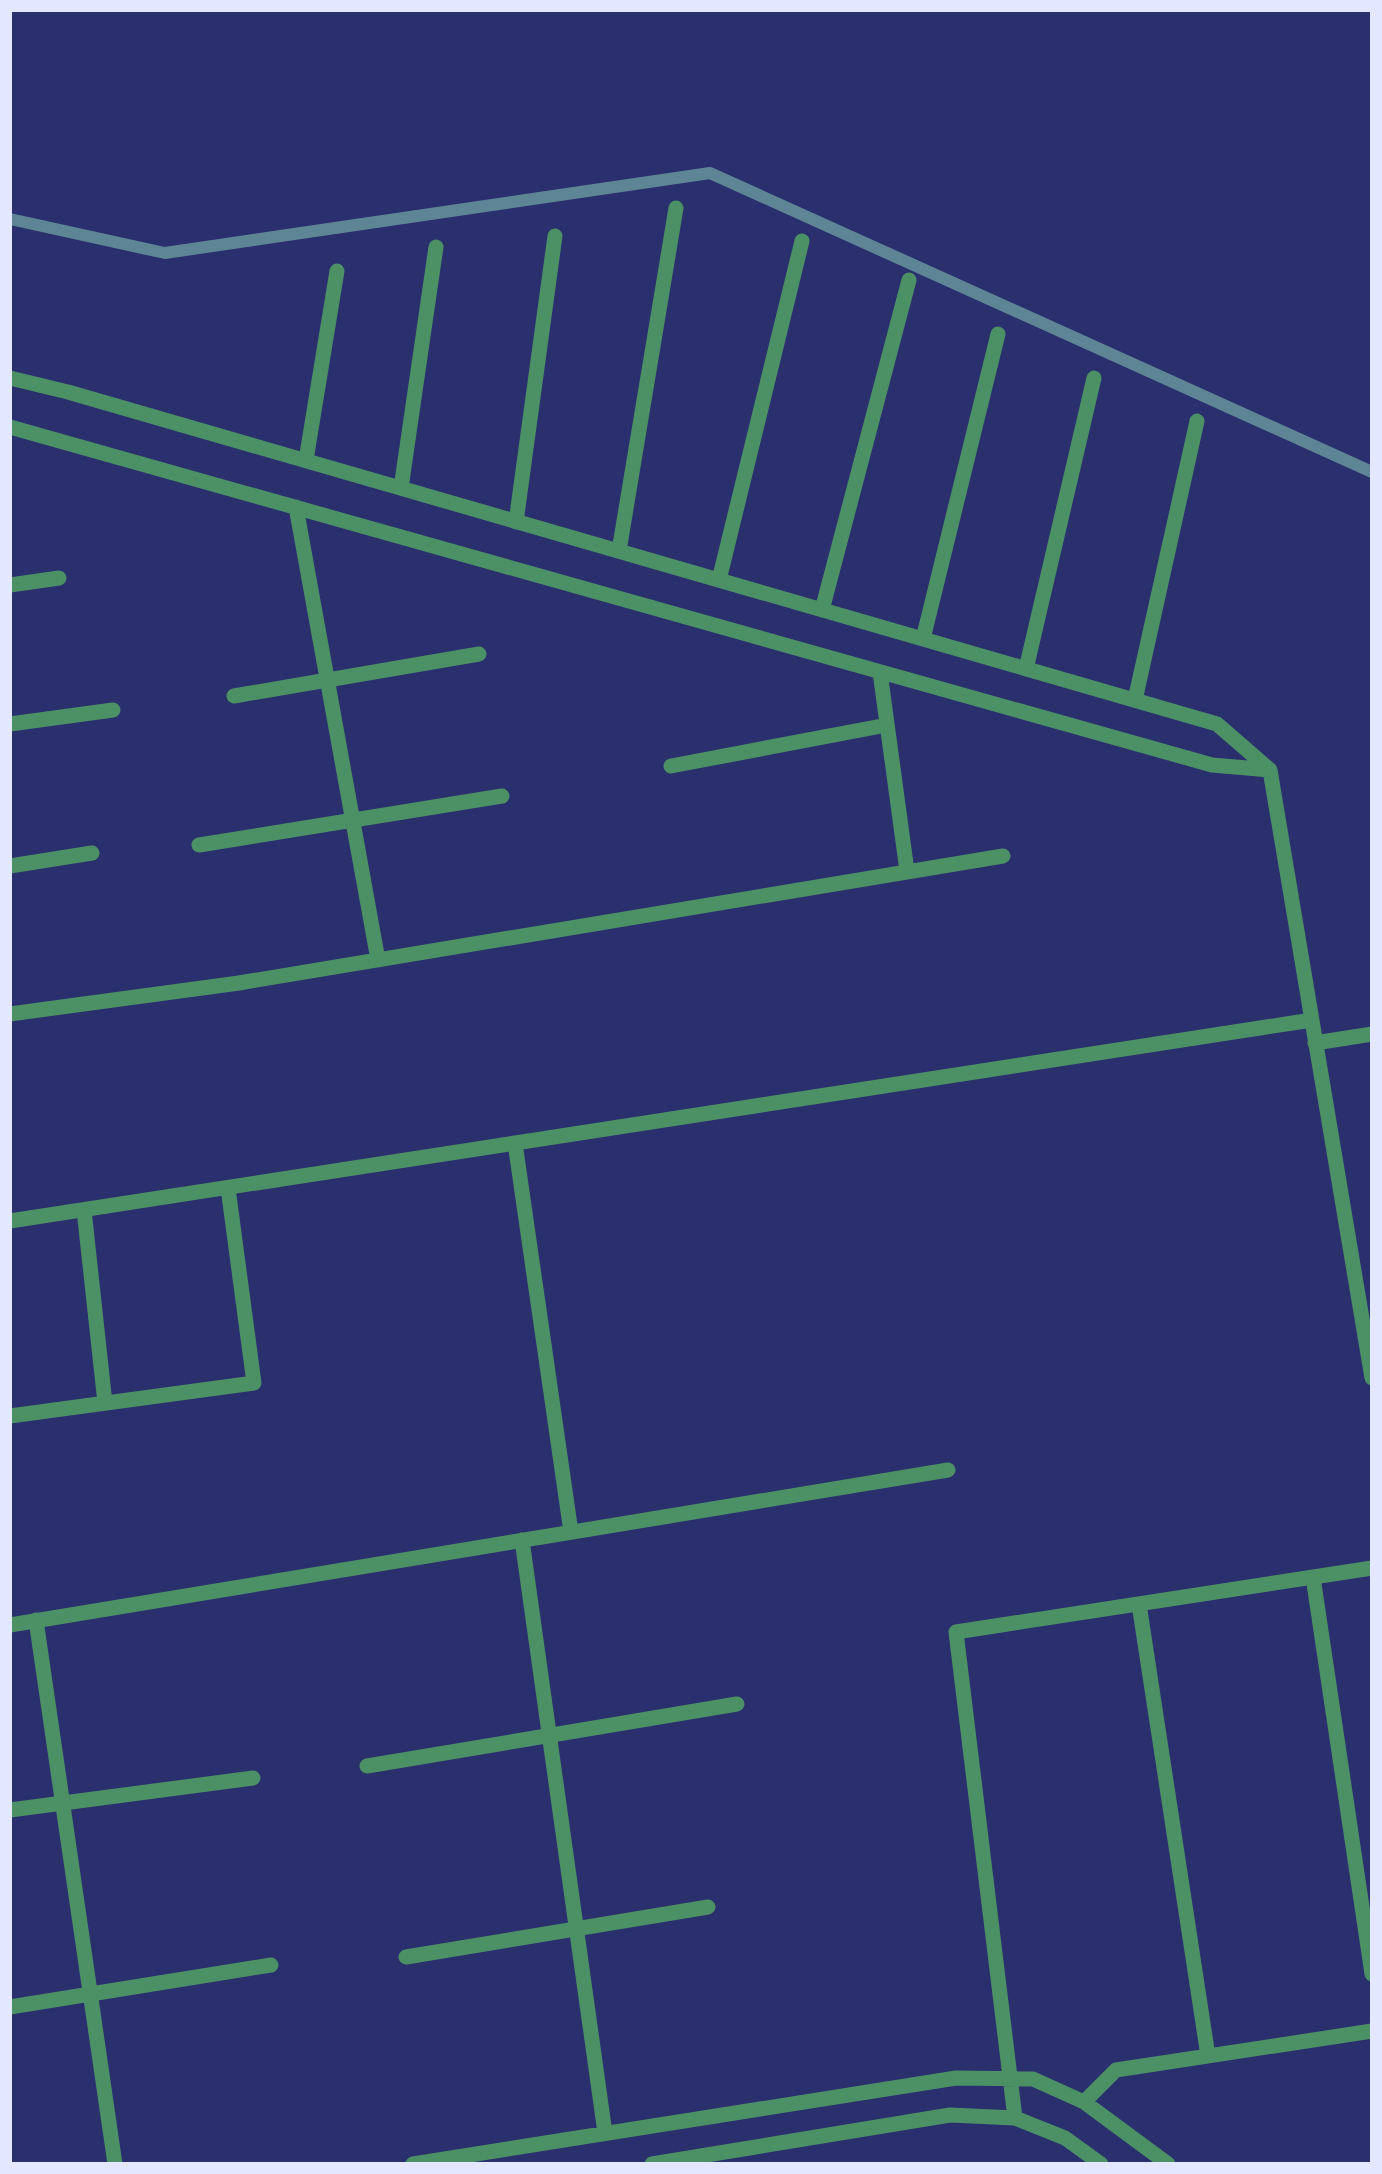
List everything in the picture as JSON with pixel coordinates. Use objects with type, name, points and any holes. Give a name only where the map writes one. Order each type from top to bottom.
[{"type":"street","points":[[619,551],[676,208]]},
{"type":"street","points":[[516,522],[555,236]]},
{"type":"street","points":[[719,580],[802,241]]},
{"type":"street","points":[[401,488],[435,247]]},
{"type":"street","points":[[306,460],[337,272]]},
{"type":"street","points":[[822,610],[909,280]]},
{"type":"street","points":[[922,639],[998,334]]},
{"type":"street","points":[[10,378],[68,392],[306,460],[1217,724],[1270,770],[1371,1378]]},
{"type":"street","points":[[1026,669],[1094,378]]},
{"type":"street","points":[[1135,700],[1197,421]]},
{"type":"street","points":[[10,427],[1212,765],[1270,770]]},
{"type":"street","points":[[296,507],[378,960]]},
{"type":"street","points":[[10,585],[59,578]]},
{"type":"street","points":[[234,696],[479,654]]},
{"type":"street","points":[[880,672],[907,871]]},
{"type":"street","points":[[10,724],[113,710]]},
{"type":"street","points":[[671,766],[887,725]]},
{"type":"street","points":[[199,845],[502,796]]},
{"type":"street","points":[[10,866],[92,853]]},
{"type":"street","points":[[10,1014],[239,983],[1003,856]]},
{"type":"street","points":[[10,1221],[1312,1020]]},
{"type":"street","points":[[1316,1043],[1371,1034]]},
{"type":"street","points":[[516,1143],[572,1532]]},
{"type":"street","points":[[10,1416],[254,1383],[228,1188]]},
{"type":"street","points":[[84,1210],[105,1403]]},
{"type":"street","points":[[10,1625],[948,1470]]},
{"type":"street","points":[[522,1540],[605,2133]]},
{"type":"street","points":[[1015,2118],[956,1632],[1371,1568]]},
{"type":"street","points":[[1313,1577],[1371,1974]]},
{"type":"street","points":[[1139,1604],[1208,2056]]},
{"type":"street","points":[[36,1620],[115,2163]]},
{"type":"street","points":[[367,1766],[738,1704]]},
{"type":"street","points":[[10,1810],[253,1778]]},
{"type":"street","points":[[406,1957],[708,1907]]},
{"type":"street","points":[[10,2007],[271,1965]]},
{"type":"street","points":[[1083,2102],[1116,2070],[1371,2031]]},
{"type":"street","points":[[413,2163],[956,2078],[1033,2079],[1083,2102],[1168,2163]]},
{"type":"street","points":[[652,2163],[950,2115],[1015,2118],[1065,2138],[1101,2163]]},
{"type":"waterway","points":[[10,219],[165,253],[710,173],[1372,472]]}]
